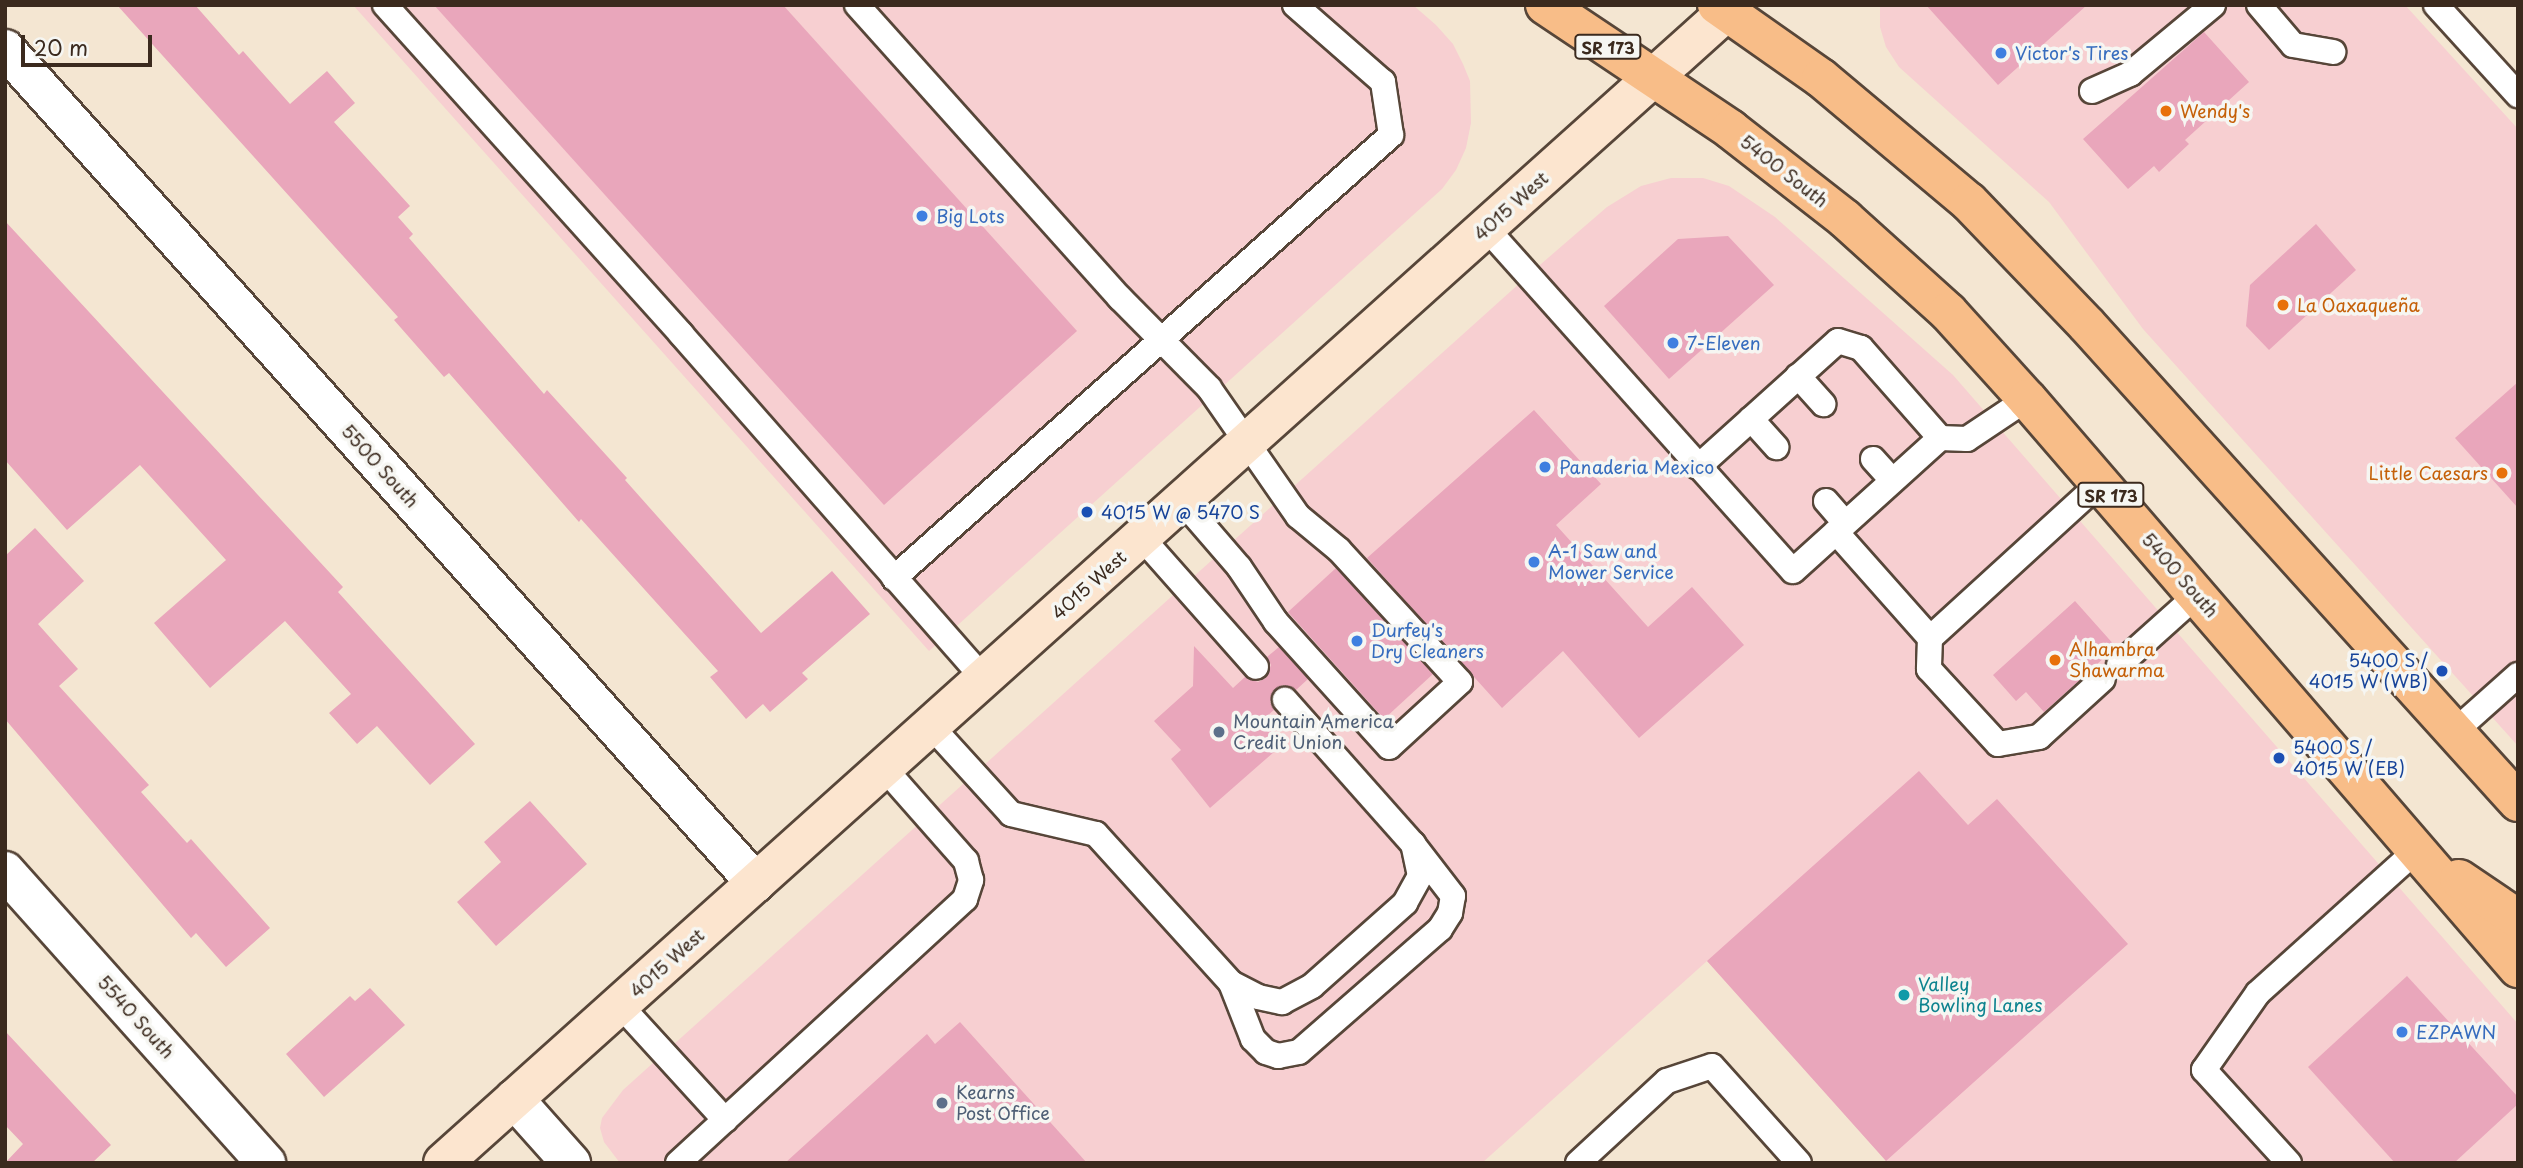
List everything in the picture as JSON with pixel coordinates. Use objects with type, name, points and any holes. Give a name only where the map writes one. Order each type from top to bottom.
[{"type":"main road","name":"SR 173","points":[[1545,5],[1653,76]]},
{"type":"main road","points":[[1726,7],[1821,78],[1969,202],[2087,325],[2454,732],[2515,792]]},
{"type":"main road","name":"5400 South","points":[[1653,76],[1730,129],[1845,219],[1948,312],[2028,399],[2518,968]]},
{"type":"main road","points":[[2417,850],[2518,919]]},
{"type":"street","name":"4015 West","points":[[443,1163],[1142,538],[1726,7]]},
{"type":"street","name":"5500 South","points":[[5,49],[756,883]]},
{"type":"street","name":"5540 South","points":[[5,872],[266,1163]]},
{"type":"street","points":[[514,1099],[571,1163]]},
{"type":"lane","points":[[386,5],[681,334],[984,679]]},
{"type":"lane","points":[[856,5],[1120,298],[1209,388],[1298,516],[1339,550],[1460,682],[1389,747],[1276,622],[1239,567],[1182,501]]},
{"type":"lane","points":[[894,578],[1391,135],[1383,82],[1295,5]]},
{"type":"lane","points":[[2092,91],[2130,74],[2214,5]]},
{"type":"lane","points":[[2259,5],[2293,45],[2333,52]]},
{"type":"lane","points":[[2436,5],[2518,95]]},
{"type":"lane","points":[[1486,228],[1793,571],[1940,438],[1967,439],[2028,399]]},
{"type":"lane","points":[[1698,467],[1838,341],[1861,348],[1940,438]]},
{"type":"lane","points":[[1798,376],[1824,404]]},
{"type":"lane","points":[[1751,419],[1776,447]]},
{"type":"lane","points":[[1873,458],[1892,480]]},
{"type":"lane","points":[[1930,638],[2100,483]]},
{"type":"lane","points":[[1826,501],[1841,527],[1930,638],[1929,669],[1998,744],[2039,737],[2197,595]]},
{"type":"lane","points":[[1142,538],[1256,667]]},
{"type":"lane","points":[[2454,732],[2518,675]]},
{"type":"lane","points":[[931,726],[1011,814],[1096,834],[1231,984],[1253,1039],[1266,1052],[1288,1056],[1299,1052],[1440,929],[1450,913],[1453,896],[1413,844],[1285,700]]},
{"type":"lane","points":[[678,1163],[965,899],[971,880],[965,862],[884,768]]},
{"type":"lane","points":[[1231,984],[1258,997],[1282,1002],[1312,986],[1405,902],[1420,876],[1413,844]]},
{"type":"lane","points":[[2289,1163],[2204,1070],[2258,993],[2417,850]]},
{"type":"lane","points":[[620,1005],[725,1120]]},
{"type":"lane","points":[[1578,1163],[1667,1081],[1713,1066],[1799,1163]]},
{"type":"shaded area","points":[[353,5],[1413,5],[1453,44],[1463,64],[1470,81],[1471,123],[1466,148],[1456,170],[1442,189],[929,651]]},
{"type":"shaded area","points":[[1880,5],[2405,5],[2518,129],[2518,746],[2143,329],[2049,202],[1899,67],[1886,47],[1880,27]]},
{"type":"shaded area","points":[[1671,178],[1703,178],[1729,186],[1775,217],[1953,375],[2518,1024],[2518,1163],[1888,1163],[1707,961],[1482,1163],[620,1163],[604,1142],[600,1128],[602,1118],[623,1090],[1541,264],[1607,207],[1641,186]]},
{"type":"building","points":[[117,5],[195,5],[239,55],[243,51],[290,104],[327,71],[355,103],[334,122],[410,206],[398,217],[413,234],[409,238],[544,394],[547,390],[627,478],[625,480],[761,633],[832,571],[870,614],[802,673],[808,679],[770,712],[763,704],[746,719],[710,677],[718,671],[581,519],[579,522],[449,373],[444,377],[394,320],[398,317]]},
{"type":"building","points":[[434,5],[783,5],[1077,331],[884,505]]},
{"type":"building","name":"Victor's Tires","points":[[1926,5],[2087,5],[1998,85]]},
{"type":"building","name":"Wendy's","points":[[2204,32],[2249,82],[2185,140],[2189,144],[2159,172],[2154,166],[2128,189],[2083,139]]},
{"type":"building","points":[[5,221],[343,587],[338,592],[475,744],[430,785],[377,726],[357,744],[329,713],[351,694],[285,621],[210,688],[154,623],[226,560],[140,465],[67,530],[5,460]]},
{"type":"building","name":"La Oaxaqueña","points":[[2316,224],[2356,270],[2269,350],[2246,326],[2250,285]]},
{"type":"building","name":"7-Eleven","points":[[1728,236],[1774,285],[1669,379],[1604,306],[1678,239]]},
{"type":"building","name":"Little Caesars","points":[[2518,382],[2518,508],[2455,438]]},
{"type":"building","points":[[1534,410],[1601,484],[1556,525],[1648,627],[1692,587],[1744,645],[1639,738],[1563,651],[1502,708],[1367,558]]},
{"type":"building","points":[[35,528],[84,581],[38,624],[78,669],[59,686],[149,785],[141,792],[187,843],[191,839],[270,928],[226,967],[196,933],[191,938],[5,719],[5,556]]},
{"type":"building","name":"Durfey's Dry Cleaners","points":[[1336,568],[1433,674],[1384,719],[1288,612]]},
{"type":"building","name":"Alhambra Shawarma","points":[[2075,601],[2116,647],[2044,712],[2026,692],[2016,701],[1993,675]]},
{"type":"building","name":"Mountain America Credit Union","points":[[1194,646],[1233,688],[1245,677],[1258,682],[1266,678],[1271,665],[1267,657],[1279,647],[1308,679],[1296,690],[1283,685],[1275,689],[1270,702],[1274,710],[1262,720],[1283,744],[1210,808],[1171,759],[1181,750],[1154,721],[1193,686]]},
{"type":"building","name":"Valley Bowling Lanes","points":[[1919,771],[1968,825],[1997,799],[2128,944],[1886,1161],[1707,961]]},
{"type":"building","points":[[530,801],[587,864],[496,946],[457,902],[501,862],[484,842]]},
{"type":"building","name":"EZPAWN","points":[[2407,976],[2518,1097],[2518,1104],[2454,1163],[2395,1163],[2308,1067]]},
{"type":"building","points":[[370,988],[405,1025],[324,1097],[286,1054],[350,996],[355,1001]]},
{"type":"building","name":"Kearns Post Office","points":[[960,1022],[1087,1163],[785,1163],[927,1034],[935,1044]]},
{"type":"building","points":[[5,1031],[111,1145],[92,1163],[5,1163],[23,1144],[5,1125]]},
{"type":"place","name":"Victor's Tires","points":[[2001,53]]},
{"type":"place","name":"Wendy's","points":[[2166,111]]},
{"type":"place","name":"Big Lots","points":[[922,216]]},
{"type":"place","name":"La Oaxaqueña","points":[[2283,305]]},
{"type":"place","name":"7-Eleven","points":[[1673,343]]},
{"type":"place","name":"Panaderia Mexico","points":[[1545,467]]},
{"type":"place","name":"Little Caesars","points":[[2502,473]]},
{"type":"place","name":"4015 W @ 5470 S","points":[[1087,512]]},
{"type":"place","name":"A-1 Saw and Mower Service","points":[[1534,562]]},
{"type":"place","name":"Durfey's Dry Cleaners","points":[[1357,641]]},
{"type":"place","name":"Alhambra Shawarma","points":[[2055,660]]},
{"type":"place","name":"5400 S / 4015 W (WB)","points":[[2442,671]]},
{"type":"place","name":"Mountain America Credit Union","points":[[1219,732]]},
{"type":"place","name":"5400 S / 4015 W (EB)","points":[[2279,758]]},
{"type":"place","name":"Valley Bowling Lanes","points":[[1904,995]]},
{"type":"place","name":"EZPAWN","points":[[2402,1032]]},
{"type":"place","name":"Kearns Post Office","points":[[942,1103]]}]
